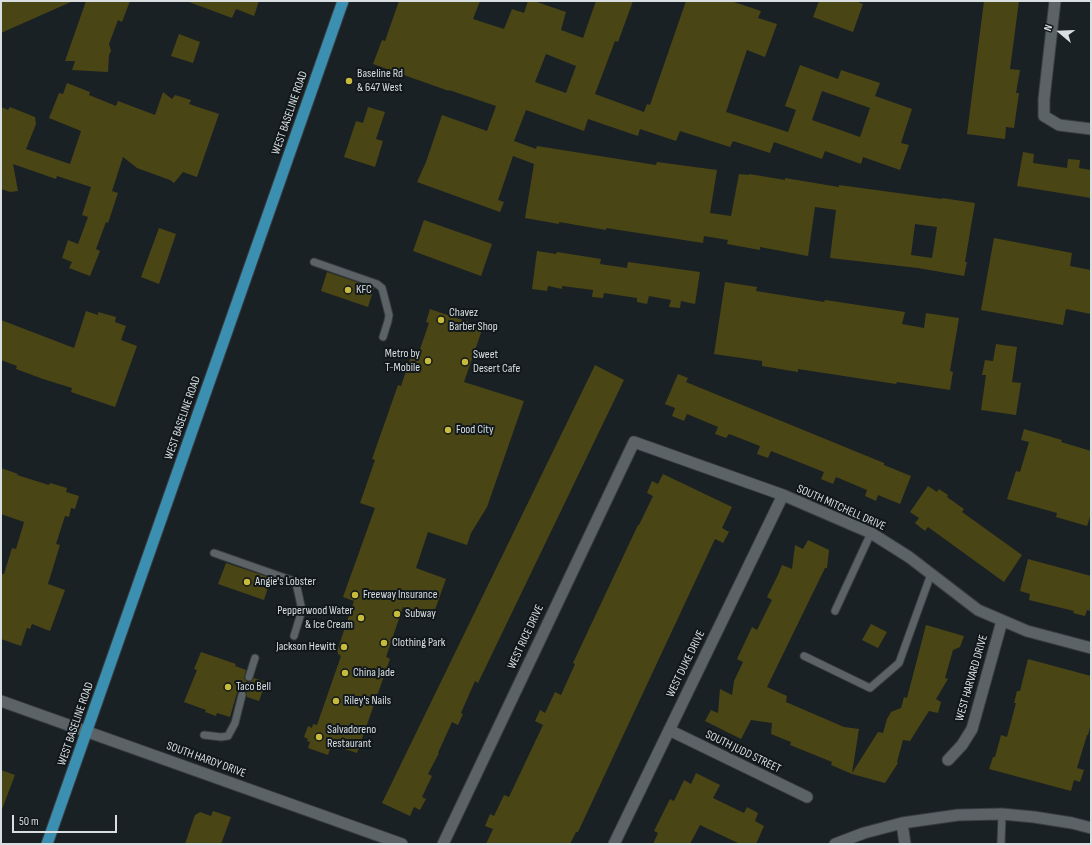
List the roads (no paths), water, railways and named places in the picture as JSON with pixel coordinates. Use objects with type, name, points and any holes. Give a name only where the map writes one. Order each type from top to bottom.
[{"type":"main road","name":"WEST BASELINE ROAD","points":[[47,844],[343,1]]},
{"type":"street","points":[[1055,1],[1044,99],[1044,116],[1059,125],[1091,129]]},
{"type":"street","name":"SOUTH MITCHELL DRIVE","points":[[634,442],[783,495],[871,533],[908,557],[978,610],[1027,631],[1091,648]]},
{"type":"street","name":"WEST RICE DRIVE","points":[[442,844],[634,442]]},
{"type":"street","name":"WEST DUKE DRIVE","points":[[614,844],[783,495]]},
{"type":"street","name":"WEST HARVARD DRIVE","points":[[948,760],[962,745],[972,729],[1002,621]]},
{"type":"street","name":"SOUTH HARDY DRIVE","points":[[1,701],[402,844]]},
{"type":"street","name":"SOUTH JUDD STREET","points":[[669,730],[806,797]]},
{"type":"street","points":[[835,844],[864,833],[902,822],[958,815],[1002,814],[1034,817],[1072,823],[1091,828]]},
{"type":"street","points":[[902,822],[905,844]]},
{"type":"lane","points":[[314,262],[377,284],[382,288],[389,315],[383,337]]},
{"type":"lane","points":[[835,611],[871,533]]},
{"type":"lane","points":[[214,553],[296,583],[302,610],[294,636]]},
{"type":"lane","points":[[804,656],[870,688],[899,663],[931,574]]},
{"type":"lane","points":[[249,677],[255,658]]},
{"type":"lane","points":[[204,735],[221,737],[228,736],[235,722],[242,695]]},
{"type":"lane","points":[[1000,844],[1002,814]]},
{"type":"place","name":"Baseline Rd & 647 West","points":[[349,81]]},
{"type":"place","name":"KFC","points":[[348,290]]},
{"type":"place","name":"Chavez Barber Shop","points":[[441,320]]},
{"type":"place","name":"Metro by T-Mobile","points":[[428,361]]},
{"type":"place","name":"Sweet Desert Cafe","points":[[465,362]]},
{"type":"place","name":"Food City","points":[[448,430]]},
{"type":"place","name":"Angie's Lobster","points":[[247,582]]},
{"type":"place","name":"Freeway Insurance","points":[[355,595]]},
{"type":"place","name":"Subway","points":[[397,614]]},
{"type":"place","name":"Pepperwood Water & Ice Cream","points":[[361,618]]},
{"type":"place","name":"Clothing Park","points":[[384,643]]},
{"type":"place","name":"Jackson Hewitt","points":[[344,647]]},
{"type":"place","name":"China Jade","points":[[345,673]]},
{"type":"place","name":"Taco Bell","points":[[228,687]]},
{"type":"place","name":"Riley's Nails","points":[[336,701]]},
{"type":"place","name":"Salvadoreno Restaurant","points":[[319,737]]}]
